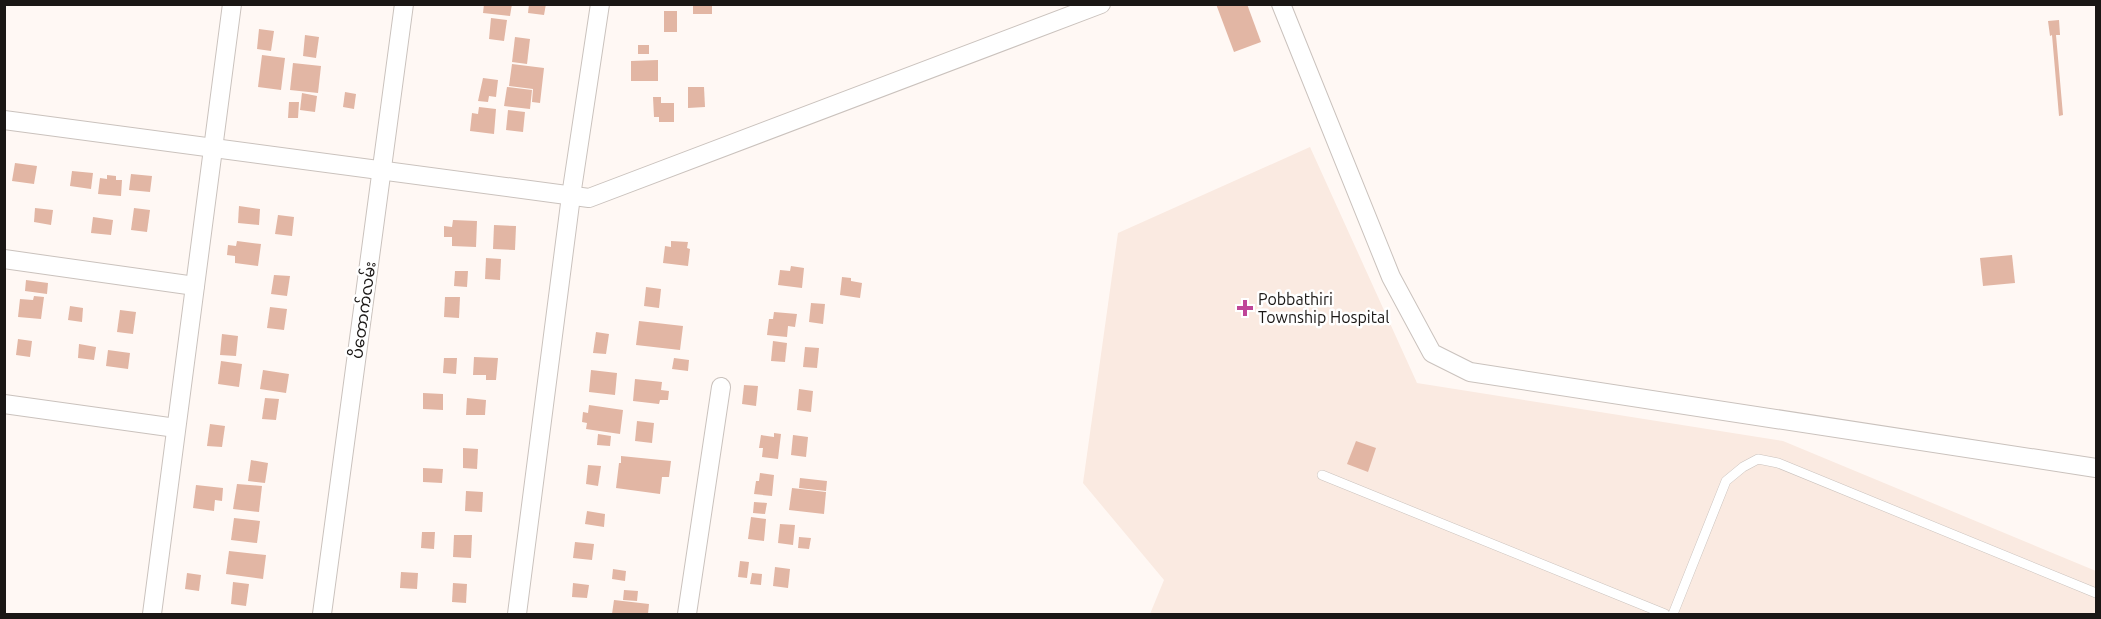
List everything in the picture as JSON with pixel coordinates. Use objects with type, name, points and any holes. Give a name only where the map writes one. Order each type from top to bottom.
[{"type":"street","points":[[152,615],[232,4]]},
{"type":"street","name":"ပိတောက်လမ်း","points":[[322,615],[404,4]]},
{"type":"street","points":[[517,615],[571,196],[600,4]]},
{"type":"street","points":[[4,120],[589,198],[1101,4]]},
{"type":"street","points":[[1281,4],[1391,277],[1432,353],[1470,372],[2097,468]]},
{"type":"street","points":[[4,259],[195,286]]},
{"type":"street","points":[[687,615],[721,387]]},
{"type":"street","points":[[4,404],[176,428]]},
{"type":"lane","points":[[1673,615],[1726,481],[1743,467],[1758,459],[1778,463],[2097,593]]},
{"type":"lane","points":[[1322,475],[1665,615]]},
{"type":"shaded area","name":"Pobbathiri Township Hospital","points":[[1310,147],[1417,383],[1783,441],[2096,571],[2096,614],[1150,614],[1164,580],[1083,483],[1118,233]]},
{"type":"building","points":[[484,4],[512,4],[510,16],[483,13]]},
{"type":"building","points":[[529,4],[546,4],[544,15],[528,13]]},
{"type":"building","points":[[693,4],[712,4],[712,14],[693,14]]},
{"type":"building","points":[[1216,4],[1247,4],[1261,42],[1234,52]]},
{"type":"building","points":[[664,11],[677,11],[677,32],[664,32]]},
{"type":"building","points":[[491,18],[507,20],[504,41],[489,39]]},
{"type":"building","points":[[2059,20],[2060,35],[2056,35],[2063,115],[2059,116],[2052,35],[2050,36],[2048,21]]},
{"type":"building","points":[[259,29],[274,31],[271,51],[257,49]]},
{"type":"building","points":[[305,35],[319,37],[316,58],[303,56]]},
{"type":"building","points":[[515,37],[530,39],[527,64],[512,62]]},
{"type":"building","points":[[638,45],[649,45],[649,54],[638,54]]},
{"type":"building","points":[[262,55],[285,58],[281,90],[258,87]]},
{"type":"building","points":[[658,60],[658,81],[631,81],[631,61]]},
{"type":"building","points":[[293,63],[321,66],[318,93],[290,90]]},
{"type":"building","points":[[512,64],[544,68],[540,103],[532,102],[533,89],[509,86]]},
{"type":"building","points":[[483,78],[498,80],[496,97],[489,96],[488,102],[478,101]]},
{"type":"building","points":[[507,87],[532,90],[530,109],[504,106]]},
{"type":"building","points":[[688,87],[704,87],[705,107],[688,108]]},
{"type":"building","points":[[345,92],[356,94],[354,109],[343,107]]},
{"type":"building","points":[[302,93],[317,96],[315,112],[300,110]]},
{"type":"building","points":[[653,97],[661,97],[661,103],[674,103],[674,122],[659,122],[659,117],[654,117]]},
{"type":"building","points":[[289,102],[299,102],[298,118],[288,118]]},
{"type":"building","points":[[479,107],[496,109],[494,134],[470,131],[472,113],[478,114]]},
{"type":"building","points":[[508,110],[525,112],[523,132],[506,130]]},
{"type":"building","points":[[15,163],[37,166],[34,184],[12,181]]},
{"type":"building","points":[[72,171],[93,173],[91,189],[70,186]]},
{"type":"building","points":[[131,174],[152,176],[150,192],[129,190]]},
{"type":"building","points":[[107,175],[116,176],[116,180],[122,180],[121,196],[98,194],[100,178],[107,179]]},
{"type":"building","points":[[239,206],[260,209],[259,225],[238,223]]},
{"type":"building","points":[[35,208],[53,210],[51,225],[34,222]]},
{"type":"building","points":[[134,208],[150,210],[147,232],[131,230]]},
{"type":"building","points":[[278,215],[294,217],[292,236],[275,234]]},
{"type":"building","points":[[93,217],[113,220],[111,235],[91,233]]},
{"type":"building","points":[[453,220],[477,221],[476,247],[452,246],[452,237],[444,237],[444,226],[452,227]]},
{"type":"building","points":[[494,225],[516,226],[515,250],[493,249]]},
{"type":"building","points":[[237,241],[261,244],[258,266],[235,263],[235,256],[227,255],[228,245],[236,246]]},
{"type":"building","points":[[671,241],[688,242],[687,248],[690,249],[688,266],[663,263],[665,246],[671,247]]},
{"type":"building","points":[[2012,255],[2015,283],[1983,286],[1980,258]]},
{"type":"building","points":[[486,258],[501,259],[500,280],[485,279]]},
{"type":"building","points":[[791,266],[804,268],[802,288],[778,285],[780,270],[790,271]]},
{"type":"building","points":[[455,271],[468,271],[467,287],[454,286]]},
{"type":"building","points":[[274,275],[290,276],[287,296],[271,294]]},
{"type":"building","points":[[842,277],[862,283],[860,298],[840,295]]},
{"type":"building","points":[[26,280],[48,283],[47,294],[25,291]]},
{"type":"building","points":[[646,287],[661,289],[659,308],[644,306]]},
{"type":"building","points":[[34,296],[44,297],[41,319],[18,317],[20,299],[33,300]]},
{"type":"building","points":[[445,297],[460,297],[459,318],[444,317]]},
{"type":"building","points":[[811,303],[825,304],[823,324],[809,322]]},
{"type":"building","points":[[70,306],[83,308],[82,322],[68,320]]},
{"type":"building","points":[[270,307],[287,309],[284,330],[267,328]]},
{"type":"building","points":[[120,310],[136,312],[133,334],[117,332]]},
{"type":"building","points":[[774,312],[797,314],[795,327],[788,326],[787,337],[767,335],[769,319],[773,319]]},
{"type":"building","points":[[639,321],[683,326],[680,350],[636,345]]},
{"type":"building","points":[[596,332],[609,334],[606,354],[593,353]]},
{"type":"building","points":[[222,334],[238,336],[236,356],[220,355]]},
{"type":"building","points":[[18,339],[32,341],[30,357],[16,355]]},
{"type":"building","points":[[773,341],[787,343],[785,362],[771,361]]},
{"type":"building","points":[[79,344],[96,347],[94,360],[78,358]]},
{"type":"building","points":[[805,347],[819,348],[817,368],[803,367]]},
{"type":"building","points":[[108,350],[130,353],[128,369],[106,366]]},
{"type":"building","points":[[474,357],[498,358],[496,380],[486,380],[486,375],[473,375]]},
{"type":"building","points":[[444,358],[457,358],[456,374],[443,373]]},
{"type":"building","points":[[674,358],[689,360],[688,371],[672,369]]},
{"type":"building","points":[[221,361],[242,364],[239,387],[218,384]]},
{"type":"building","points":[[263,370],[289,374],[286,393],[260,389]]},
{"type":"building","points":[[591,370],[617,373],[615,395],[589,392]]},
{"type":"building","points":[[635,379],[662,382],[661,390],[669,391],[668,400],[660,400],[659,404],[633,401]]},
{"type":"building","points":[[744,385],[758,386],[756,406],[742,404]]},
{"type":"building","points":[[799,389],[813,391],[811,412],[797,410]]},
{"type":"building","points":[[423,393],[443,394],[443,410],[423,409]]},
{"type":"building","points":[[265,398],[279,399],[276,420],[262,419]]},
{"type":"building","points":[[467,398],[486,400],[485,415],[466,415]]},
{"type":"building","points":[[589,405],[623,410],[620,434],[586,429],[587,423],[582,422],[583,412],[588,413]]},
{"type":"building","points":[[637,421],[654,423],[652,443],[635,441]]},
{"type":"building","points":[[210,424],[225,426],[222,447],[207,446]]},
{"type":"building","points":[[774,433],[781,434],[778,459],[762,457],[763,448],[759,448],[761,435],[774,437]]},
{"type":"building","points":[[598,434],[611,436],[610,446],[597,445]]},
{"type":"building","points":[[793,435],[808,437],[806,457],[791,455]]},
{"type":"building","points":[[1356,441],[1376,448],[1368,472],[1347,464]]},
{"type":"building","points":[[463,448],[478,449],[477,469],[463,468]]},
{"type":"building","points":[[621,456],[671,461],[669,477],[662,477],[660,494],[616,488]]},
{"type":"building","points":[[251,460],[268,463],[265,483],[248,481]]},
{"type":"building","points":[[588,465],[601,466],[598,486],[586,484]]},
{"type":"building","points":[[423,468],[443,469],[442,483],[423,482]]},
{"type":"building","points":[[760,473],[774,475],[772,496],[754,494]]},
{"type":"building","points":[[800,478],[827,481],[826,491],[799,488]]},
{"type":"building","points":[[237,484],[262,486],[259,512],[233,509]]},
{"type":"building","points":[[196,485],[223,488],[222,501],[215,500],[214,511],[193,508]]},
{"type":"building","points":[[792,488],[826,492],[824,514],[789,510]]},
{"type":"building","points":[[466,491],[483,492],[482,512],[465,511]]},
{"type":"building","points":[[754,502],[767,503],[765,514],[753,513]]},
{"type":"building","points":[[587,511],[605,514],[604,527],[585,524]]},
{"type":"building","points":[[751,517],[766,519],[764,541],[748,539]]},
{"type":"building","points":[[234,518],[260,521],[257,543],[231,540]]},
{"type":"building","points":[[780,524],[795,525],[793,545],[778,543]]},
{"type":"building","points":[[422,532],[435,532],[434,549],[421,548]]},
{"type":"building","points":[[454,535],[472,535],[471,558],[453,557]]},
{"type":"building","points":[[799,537],[811,538],[809,549],[798,548]]},
{"type":"building","points":[[575,542],[594,544],[592,560],[573,558]]},
{"type":"building","points":[[229,551],[266,555],[263,579],[226,574]]},
{"type":"building","points":[[740,561],[749,562],[747,578],[738,577]]},
{"type":"building","points":[[775,567],[790,569],[788,588],[773,586]]},
{"type":"building","points":[[613,569],[626,571],[625,581],[612,579]]},
{"type":"building","points":[[401,572],[418,573],[417,589],[400,588]]},
{"type":"building","points":[[187,573],[201,575],[199,591],[185,589]]},
{"type":"building","points":[[752,573],[762,574],[761,585],[750,584]]},
{"type":"building","points":[[233,582],[249,584],[246,606],[231,604]]},
{"type":"building","points":[[453,583],[467,584],[466,603],[452,602]]},
{"type":"building","points":[[573,583],[589,585],[587,598],[572,597]]},
{"type":"building","points":[[624,590],[638,591],[637,601],[623,600]]},
{"type":"building","points":[[614,600],[649,604],[648,614],[612,614]]},
{"type":"place","name":"Pobbathiri Township Hospital","points":[[1245,308]]}]
